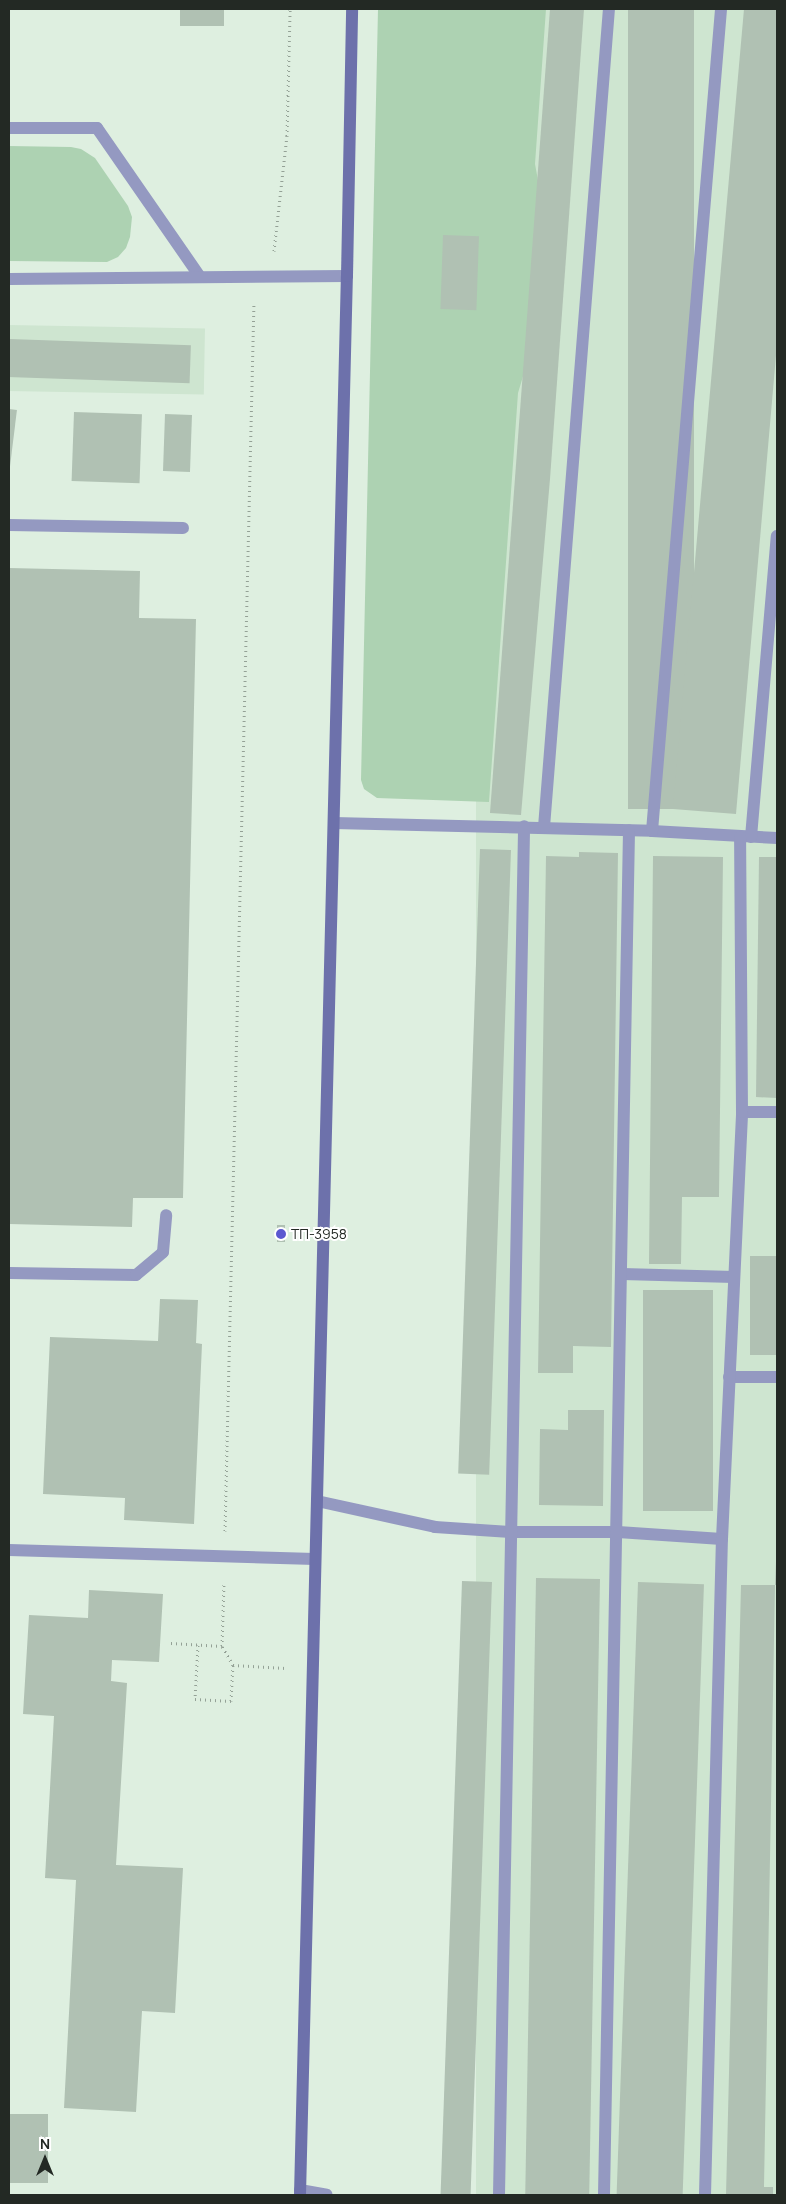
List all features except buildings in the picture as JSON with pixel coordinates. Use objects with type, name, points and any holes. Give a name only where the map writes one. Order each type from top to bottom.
[{"type":"street","points":[[327,2195],[300,2192],[352,9]]},
{"type":"street","points":[[544,827],[609,9]]},
{"type":"street","points":[[652,831],[721,9]]},
{"type":"street","points":[[9,128],[97,128],[200,277]]},
{"type":"street","points":[[9,279],[347,276]]},
{"type":"street","points":[[9,525],[182,528]]},
{"type":"street","points":[[705,2195],[722,1539],[742,1112],[745,837],[777,536]]},
{"type":"street","points":[[334,823],[524,826],[777,838]]},
{"type":"street","points":[[499,2195],[524,826]]},
{"type":"street","points":[[604,2195],[618,1532],[629,830]]},
{"type":"street","points":[[742,1112],[777,1112]]},
{"type":"street","points":[[9,1273],[136,1275],[163,1252],[166,1215]]},
{"type":"street","points":[[622,1274],[734,1276]]},
{"type":"street","points":[[729,1378],[777,1378]]},
{"type":"street","points":[[316,1501],[436,1527],[511,1532],[618,1532],[722,1539]]},
{"type":"street","points":[[9,1550],[315,1559]]},
{"type":"path","points":[[271,277],[287,136],[290,9]]},
{"type":"path","points":[[198,1645],[195,1699],[231,1701],[233,1665],[222,1646],[255,277]]},
{"type":"path","points":[[171,1643],[222,1646]]},
{"type":"path","points":[[233,1665],[286,1668]]},
{"type":"shaded area","points":[[378,9],[546,9],[535,164],[542,202],[533,343],[518,393],[489,802],[377,798],[364,789],[361,780]]},
{"type":"shaded area","points":[[476,9],[777,9],[777,2195],[476,2195]]},
{"type":"shaded area","points":[[9,146],[71,147],[81,149],[95,158],[128,206],[132,217],[130,237],[126,248],[118,257],[107,262],[9,261]]},
{"type":"shaded area","points":[[9,325],[205,328],[204,394],[9,391]]},
{"type":"place","name":"ТП-3958","points":[[281,1234]]}]
